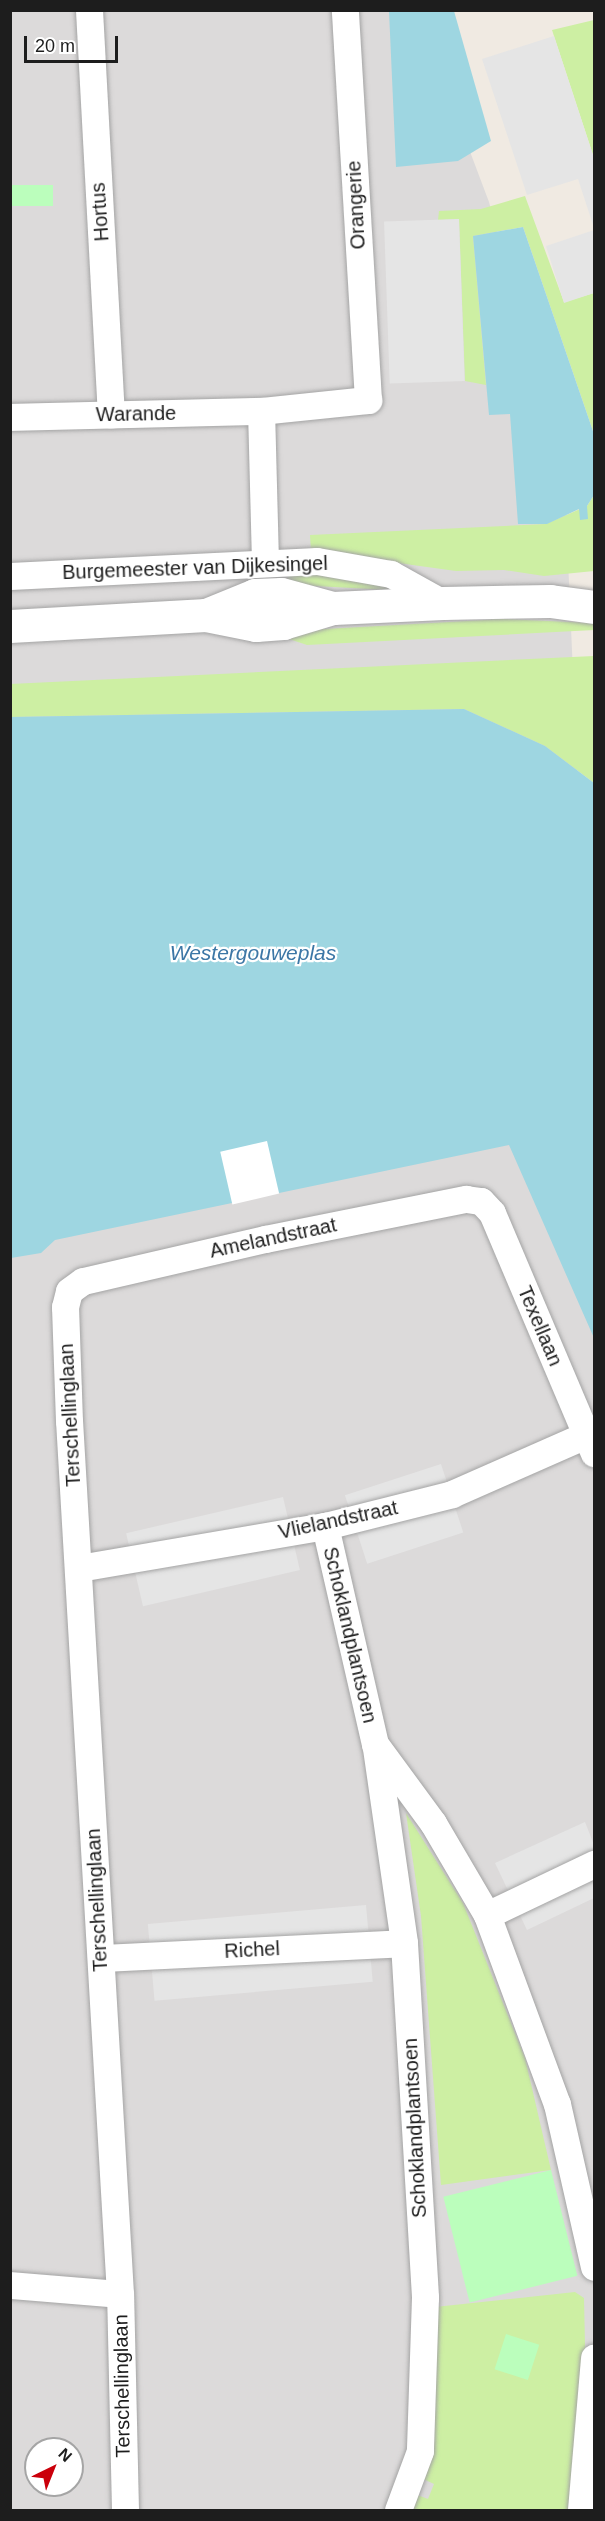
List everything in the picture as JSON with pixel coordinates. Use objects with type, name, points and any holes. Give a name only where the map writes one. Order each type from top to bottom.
[{"type":"street","name":"Hortus","points":[[89,10],[111,414]]},
{"type":"street","name":"Orangerie","points":[[345,10],[368,400]]},
{"type":"street","name":"Warande","points":[[10,417],[261,411],[368,400]]},
{"type":"street","points":[[261,411],[265,562]]},
{"type":"street","name":"Burgemeester van Dijkesingel","points":[[10,576],[317,561],[368,567],[391,574],[443,603]]},
{"type":"street","points":[[550,601],[594,590]]},
{"type":"street","points":[[10,626],[206,615],[256,625],[283,623],[333,608],[443,603],[550,601],[594,607]]},
{"type":"street","name":"Amelandstraat","points":[[69,1291],[83,1281],[266,1239],[466,1199],[481,1201]]},
{"type":"street","name":"Texellaan","points":[[481,1201],[492,1212],[590,1444]]},
{"type":"street","name":"Terschellinglaan","points":[[69,1291],[65,1307],[69,1421],[120,2294],[125,2511]]},
{"type":"street","name":"Vlielandstraat","points":[[79,1568],[325,1526],[452,1494],[590,1444]]},
{"type":"street","name":"Schoklandplantsoen","points":[[325,1526],[375,1744],[404,1943],[425,2297],[420,2451],[398,2511]]},
{"type":"street","name":"Schoklandplantsoen","points":[[375,1744],[433,1823],[487,1915],[557,2104],[594,2267]]},
{"type":"street","points":[[487,1915],[594,1864]]},
{"type":"street","name":"Richel","points":[[100,1958],[404,1943]]},
{"type":"street","points":[[10,2285],[120,2294]]},
{"type":"street","points":[[581,2511],[594,2358]]},
{"type":"shaded area","points":[[11,11],[417,11],[489,202],[565,492],[594,1147],[594,2510],[11,2510]]},
{"type":"shaded area","points":[[554,36],[594,158],[594,228],[578,179],[527,195],[482,59]]},
{"type":"shaded area","points":[[459,219],[465,381],[390,384],[384,222]]},
{"type":"shaded area","points":[[594,230],[594,293],[564,303],[546,246]]},
{"type":"shaded area","points":[[441,1464],[463,1532],[367,1564],[345,1495]]},
{"type":"shaded area","points":[[283,1497],[300,1570],[143,1606],[126,1533]]},
{"type":"shaded area","points":[[585,1822],[594,1845],[594,1898],[527,1930],[495,1863]]},
{"type":"shaded area","points":[[366,1905],[373,1982],[155,2001],[148,1924]]},
{"type":"green space","points":[[594,20],[594,158],[552,30]]},
{"type":"green space","points":[[11,185],[53,185],[53,206],[11,206]]},
{"type":"green space","points":[[525,196],[564,302],[594,293],[594,434],[523,227],[473,236],[486,385],[465,381],[459,219],[438,220],[439,211],[481,209]]},
{"type":"green space","points":[[594,495],[594,571],[544,576],[504,570],[456,571],[311,551],[310,535],[546,524],[580,509],[587,519],[587,506]]},
{"type":"green space","points":[[327,571],[394,587],[388,590],[297,585],[287,579],[289,575]]},
{"type":"green space","points":[[502,619],[594,623],[594,630],[307,645],[289,639],[289,631]]},
{"type":"green space","points":[[594,656],[594,783],[545,746],[464,709],[11,717],[10,684]]},
{"type":"green space","points":[[406,1813],[463,1903],[525,2058],[551,2170],[441,2185],[421,1916]]},
{"type":"green space","points":[[551,2170],[577,2276],[470,2303],[443,2197]]},
{"type":"green space","points":[[575,2292],[584,2298],[586,2391],[568,2510],[411,2510],[412,2493],[428,2499],[434,2484],[419,2477],[435,2307]]},
{"type":"green space","points":[[506,2334],[539,2345],[528,2380],[495,2369]]},
{"type":"water","points":[[389,11],[454,11],[491,141],[458,161],[396,167]]},
{"type":"water","points":[[523,227],[594,434],[594,495],[587,506],[588,519],[580,520],[579,509],[547,524],[518,524],[510,414],[489,415],[473,236]]},
{"type":"water","name":"Westergouweplas","points":[[464,709],[545,746],[594,783],[594,1338],[509,1145],[55,1240],[41,1253],[11,1258],[10,717]]},
{"type":"pier","points":[[267,1141],[279,1194],[232,1204],[220,1152]]}]
